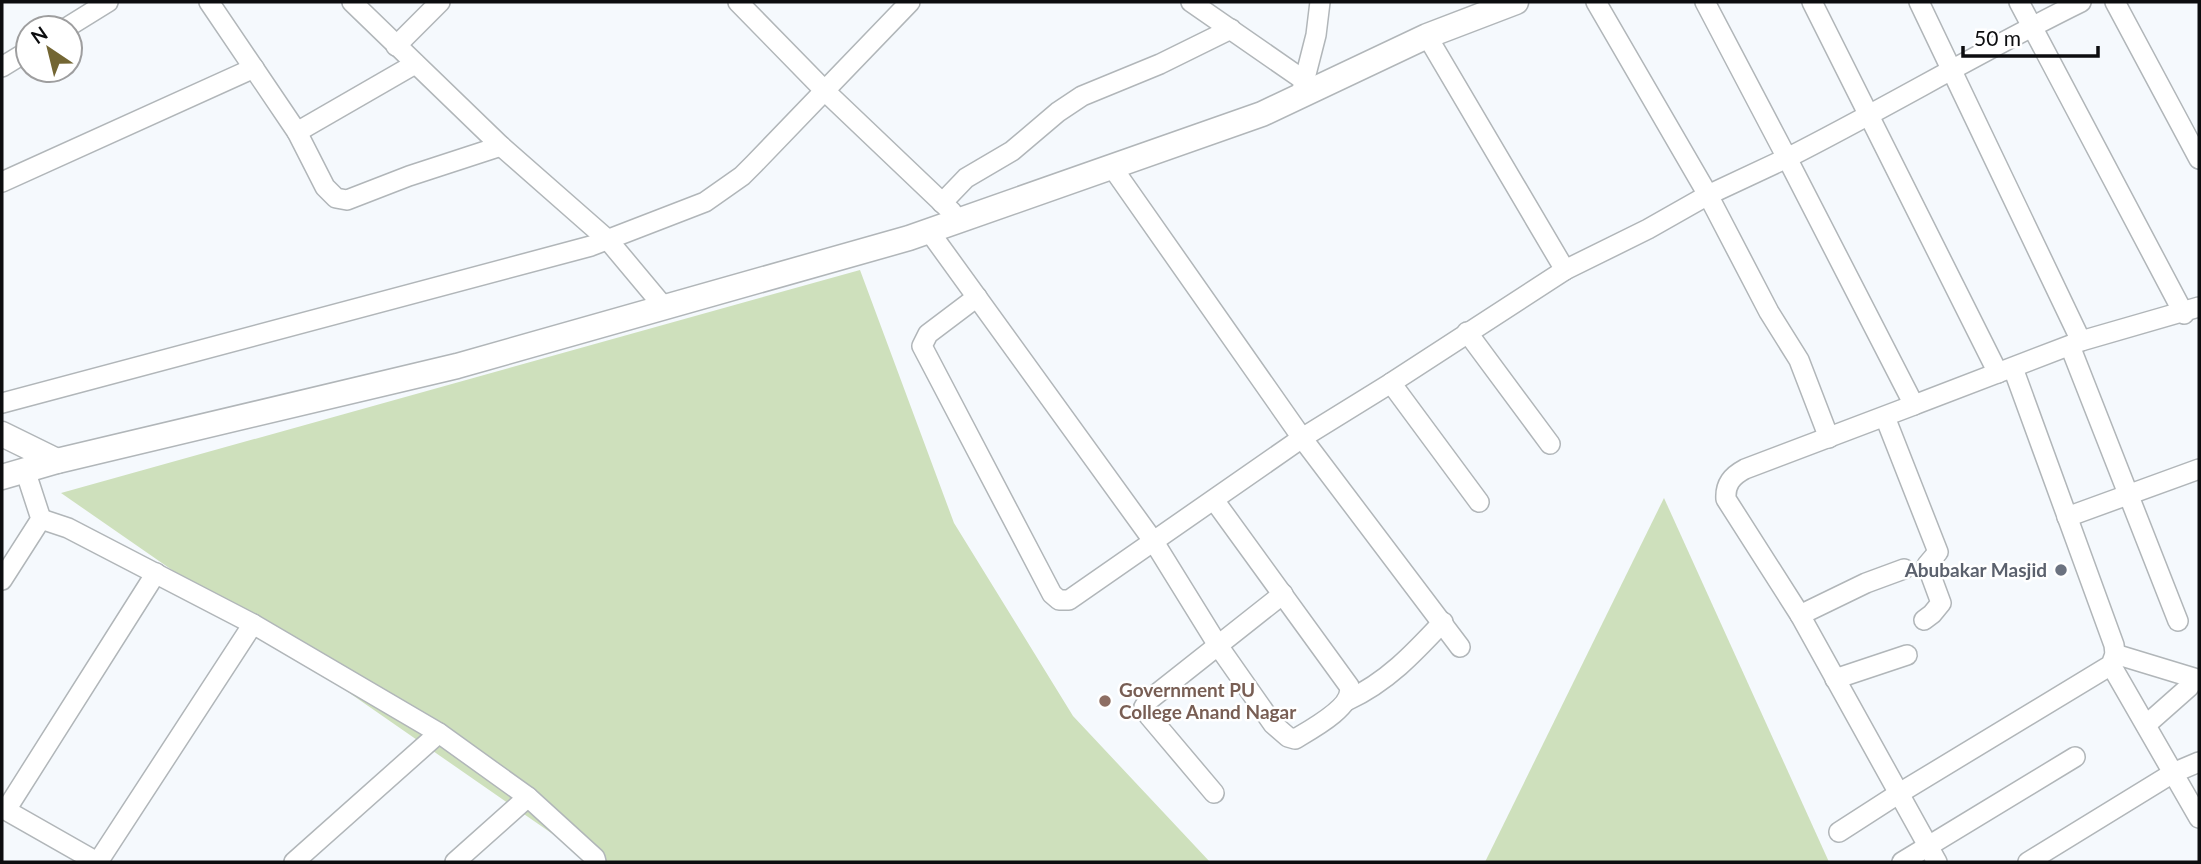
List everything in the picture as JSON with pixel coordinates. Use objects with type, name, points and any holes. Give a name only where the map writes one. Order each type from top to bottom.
[{"type":"street","points":[[84,17],[108,2]]},
{"type":"street","points":[[209,2],[297,132],[330,194],[341,200],[501,146]]},
{"type":"street","points":[[352,2],[501,146],[608,240],[664,307]]},
{"type":"street","points":[[396,46],[440,2]]},
{"type":"street","points":[[737,2],[826,92],[951,211]]},
{"type":"street","points":[[2,403],[608,240],[705,202],[743,176],[910,2]]},
{"type":"street","points":[[1191,2],[1231,29],[1303,88]]},
{"type":"street","points":[[1303,88],[1321,2]]},
{"type":"street","points":[[951,211],[1112,167],[1262,114],[1303,88],[1516,2]]},
{"type":"street","points":[[1596,2],[1708,195],[1769,312],[1799,360],[1829,438]]},
{"type":"street","points":[[1706,2],[1914,405]]},
{"type":"street","points":[[1812,2],[1869,116],[2006,371],[2067,517],[2114,645],[2113,660],[2199,818]]},
{"type":"street","points":[[1919,2],[1952,68],[2076,343],[2129,494],[2178,621]]},
{"type":"street","points":[[1932,855],[1800,615],[1726,499],[1726,491],[1734,475],[1745,469],[2076,343],[2191,311],[2019,2]]},
{"type":"street","points":[[976,296],[924,337],[922,346],[1052,594],[1059,600],[1069,600],[1302,438],[1565,270],[1648,229],[1708,195],[1869,116],[1952,68],[2081,2]]},
{"type":"street","points":[[2115,2],[2199,159]]},
{"type":"street","points":[[596,862],[595,858],[528,797],[439,733],[253,624],[68,528],[41,519],[13,474],[57,461],[457,366],[929,231],[951,211],[966,178],[1012,151],[1058,112],[1082,96],[1160,64],[1231,29]]},
{"type":"street","points":[[1427,36],[1565,270]]},
{"type":"street","points":[[297,132],[415,64]]},
{"type":"street","points":[[2,180],[254,68]]},
{"type":"street","points":[[1112,167],[1299,430],[1302,438],[1460,647]]},
{"type":"street","points":[[929,231],[1154,542],[1219,647],[1273,724],[1288,737],[1295,739],[1307,732],[1348,700],[1402,665],[1443,622]]},
{"type":"street","points":[[1467,332],[1550,444]]},
{"type":"street","points":[[1391,383],[1479,502]]},
{"type":"street","points":[[1885,417],[1938,552],[1927,565],[1941,603],[1924,620]]},
{"type":"street","points":[[2,434],[57,461]]},
{"type":"street","points":[[2067,517],[2199,471]]},
{"type":"street","points":[[1214,500],[1349,687],[1351,693],[1348,700]]},
{"type":"street","points":[[2,579],[41,519]]},
{"type":"street","points":[[1800,615],[1866,583],[1904,569]]},
{"type":"street","points":[[156,573],[4,809],[98,862],[253,624]]},
{"type":"street","points":[[1214,793],[1144,707],[1149,700],[1283,594]]},
{"type":"street","points":[[1835,679],[1907,655]]},
{"type":"street","points":[[1839,832],[2113,660],[2194,678],[2189,687],[2146,725]]},
{"type":"street","points":[[294,862],[439,733]]},
{"type":"street","points":[[1902,862],[1932,855],[2076,757]]},
{"type":"street","points":[[2028,862],[2173,773],[2199,762]]},
{"type":"street","points":[[454,862],[528,797]]},
{"type":"green space","points":[[860,270],[954,523],[1073,716],[1210,862],[593,862],[61,493]]},
{"type":"green space","points":[[1664,498],[1829,862],[1485,862]]},
{"type":"place","name":"Abubakar Masjid","points":[[2061,570]]},
{"type":"place","name":"Government PU College Anand Nagar","points":[[1105,701]]}]
